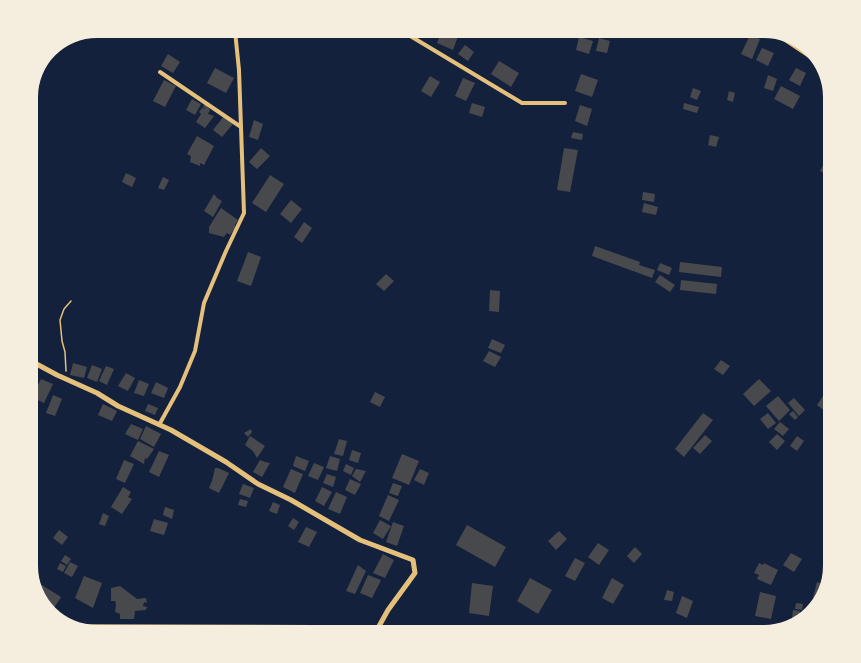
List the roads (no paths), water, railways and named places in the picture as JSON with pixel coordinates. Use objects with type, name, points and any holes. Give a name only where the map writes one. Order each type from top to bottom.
[{"type":"street","points":[[159,425],[180,387],[195,351],[204,303],[244,213],[237,38]]},
{"type":"street","points":[[414,38],[522,103],[565,103]]},
{"type":"street","points":[[160,72],[241,127]]},
{"type":"street","points":[[38,364],[96,393],[118,406],[170,430],[226,462],[258,484],[291,500],[360,540],[413,560],[415,572],[388,610],[380,625]]}]
